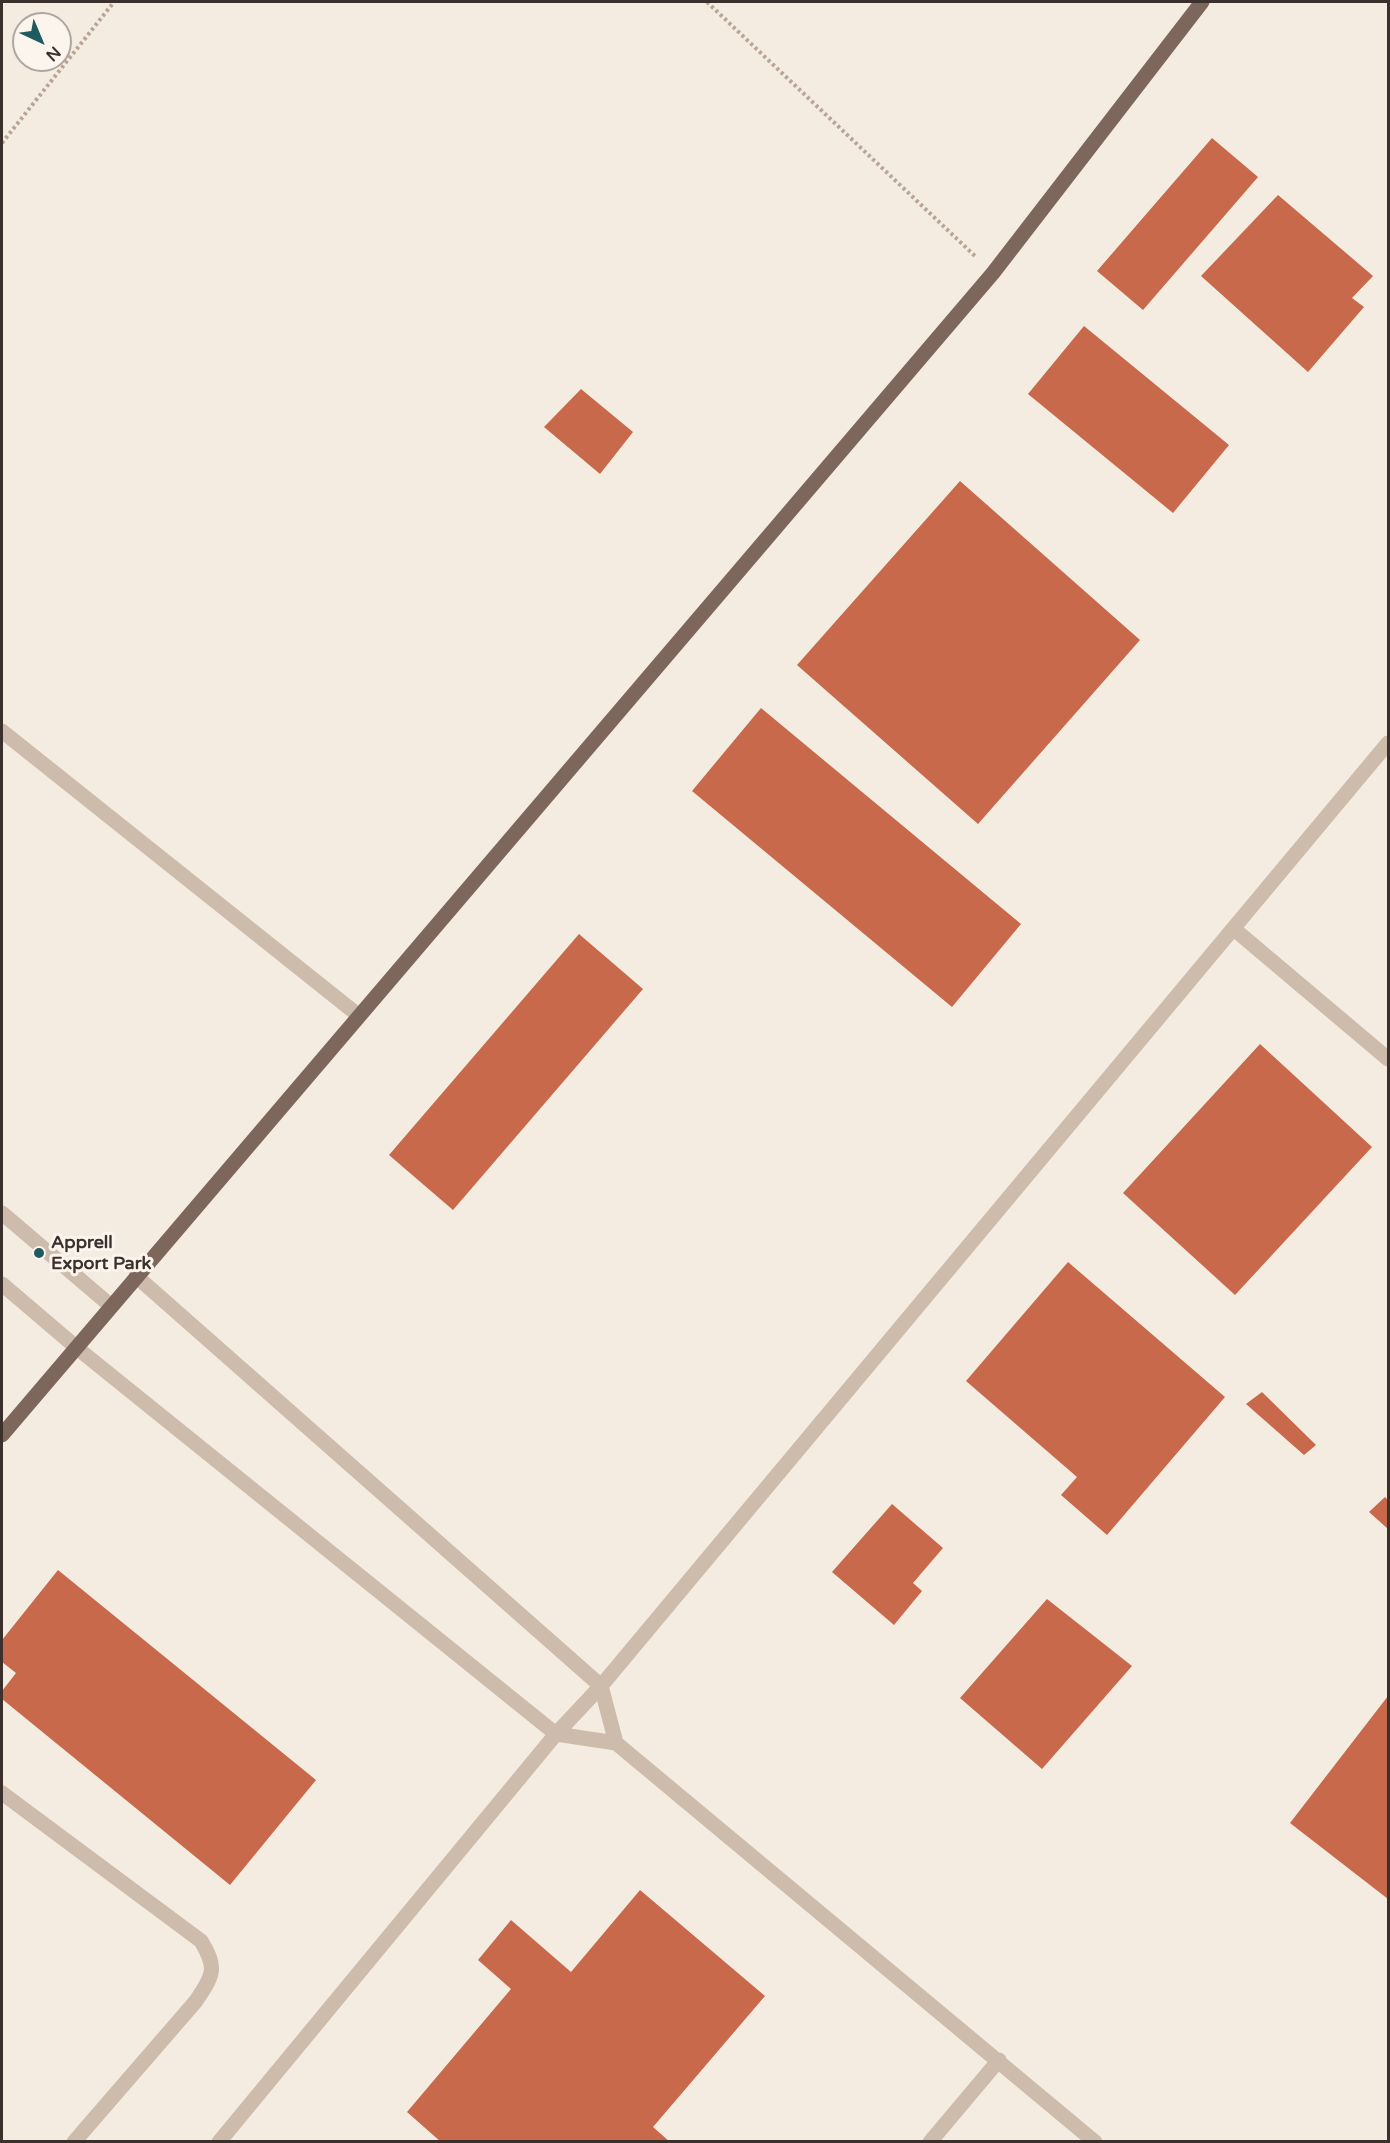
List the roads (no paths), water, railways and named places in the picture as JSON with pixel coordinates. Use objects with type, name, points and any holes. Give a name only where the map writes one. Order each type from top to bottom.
[{"type":"main road","points":[[2,1435],[993,273],[1202,2]]},
{"type":"street","points":[[2,731],[358,1015]]},
{"type":"street","points":[[219,2142],[556,1734],[600,1686],[1389,743]]},
{"type":"street","points":[[1234,928],[1389,1059]]},
{"type":"street","points":[[2,1213],[111,1306]]},
{"type":"street","points":[[136,1276],[600,1686],[616,1743]]},
{"type":"street","points":[[2,1284],[556,1734],[616,1743],[1095,2142]]},
{"type":"street","points":[[2,1793],[201,1941],[211,1957],[212,1977],[196,2001],[74,2142]]},
{"type":"street","points":[[930,2142],[999,2060]]},
{"type":"place","name":"Apprell Export Park","points":[[39,1253]]}]
